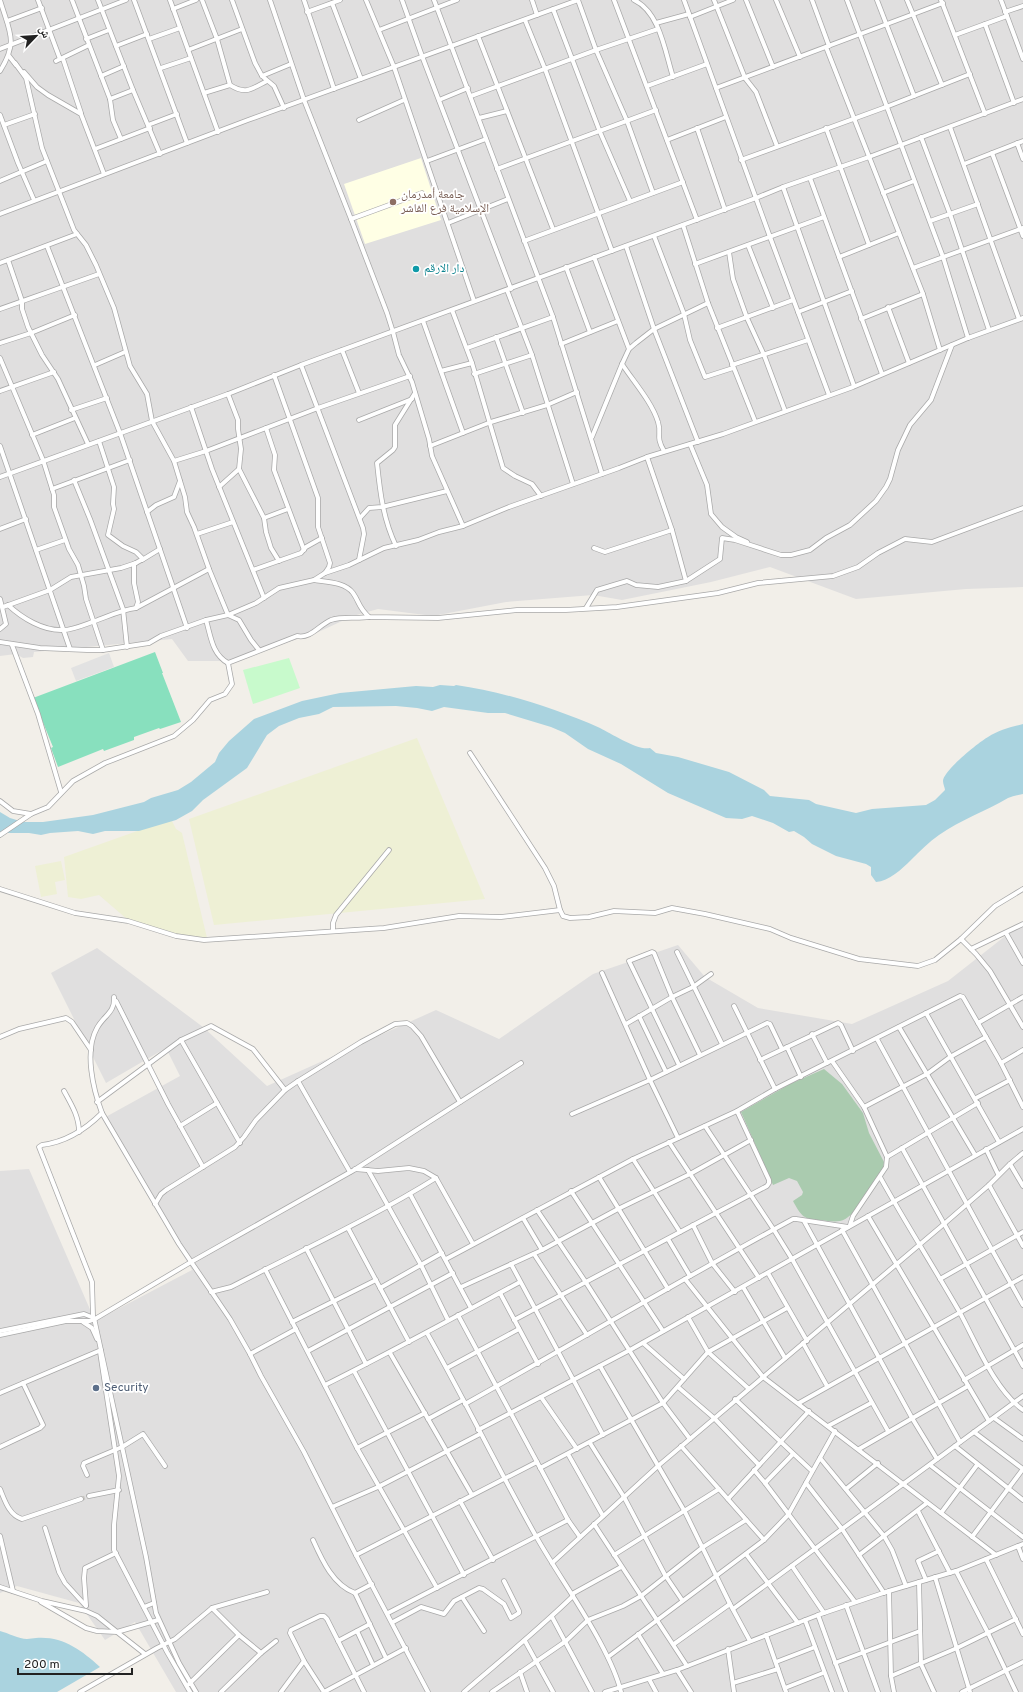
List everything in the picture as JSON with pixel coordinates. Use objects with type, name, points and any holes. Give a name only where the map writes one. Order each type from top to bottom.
[{"type":"street","points":[[0,0],[7,21],[12,44],[9,56],[0,71]]},
{"type":"street","points":[[38,0],[104,174]]},
{"type":"street","points":[[72,0],[110,99],[113,120],[121,139]]},
{"type":"street","points":[[98,0],[160,154]]},
{"type":"street","points":[[0,49],[126,0]]},
{"type":"street","points":[[134,0],[188,143]]},
{"type":"street","points":[[170,0],[218,132]]},
{"type":"street","points":[[173,9],[196,0]]},
{"type":"street","points":[[202,0],[230,85]]},
{"type":"street","points":[[232,0],[255,63],[262,76],[274,86],[284,108]]},
{"type":"street","points":[[270,0],[304,100],[351,218],[393,332],[399,355],[410,376],[416,392],[432,456],[463,526]]},
{"type":"street","points":[[304,0],[334,89]]},
{"type":"street","points":[[307,12],[340,0]]},
{"type":"street","points":[[366,0],[394,68],[474,301]]},
{"type":"street","points":[[402,0],[509,289],[532,355],[573,484]]},
{"type":"street","points":[[434,0],[553,317],[602,474]]},
{"type":"street","points":[[379,30],[457,0]]},
{"type":"street","points":[[532,0],[537,15]]},
{"type":"street","points":[[0,214],[360,79],[394,68],[422,56],[525,20],[553,9],[565,2],[578,0],[596,50],[628,121],[653,193]]},
{"type":"street","points":[[614,0],[697,220]]},
{"type":"street","points":[[634,0],[649,11],[656,23],[673,77]]},
{"type":"street","points":[[684,0],[741,160],[829,395]]},
{"type":"street","points":[[714,0],[745,78],[756,92],[777,146]]},
{"type":"street","points":[[656,23],[689,15],[733,0]]},
{"type":"street","points":[[746,0],[773,67]]},
{"type":"street","points":[[776,0],[800,57]]},
{"type":"street","points":[[812,0],[853,119],[923,294],[940,350]]},
{"type":"street","points":[[847,0],[943,257],[968,338]]},
{"type":"street","points":[[878,0],[886,25],[914,96]]},
{"type":"street","points":[[907,0],[942,85]]},
{"type":"street","points":[[1001,0],[1023,60]]},
{"type":"street","points":[[716,88],[913,15],[942,2],[985,114]]},
{"type":"street","points":[[332,3],[360,79]]},
{"type":"street","points":[[955,36],[1023,6]]},
{"type":"street","points":[[7,21],[42,8]]},
{"type":"street","points":[[553,9],[600,132],[630,202]]},
{"type":"street","points":[[525,20],[545,68],[612,251]]},
{"type":"street","points":[[985,24],[1014,103]]},
{"type":"street","points":[[149,39],[180,28]]},
{"type":"street","points":[[188,50],[242,29]]},
{"type":"street","points":[[471,96],[545,68],[572,60],[596,50],[658,29]]},
{"type":"street","points":[[86,39],[110,30]]},
{"type":"street","points":[[116,46],[147,34]]},
{"type":"street","points":[[478,36],[553,229]]},
{"type":"street","points":[[60,60],[89,45]]},
{"type":"street","points":[[9,56],[38,87],[81,114]]},
{"type":"street","points":[[160,68],[191,58]]},
{"type":"street","points":[[15,63],[26,78],[39,136],[47,160],[77,234],[86,245],[114,308],[130,366],[147,394],[152,421],[174,461],[185,497],[187,512],[228,615],[239,620],[259,650]]},
{"type":"street","points":[[262,76],[291,64]]},
{"type":"street","points":[[647,86],[707,64]]},
{"type":"street","points":[[101,76],[124,66]]},
{"type":"street","points":[[741,160],[886,107],[970,74]]},
{"type":"street","points":[[204,93],[230,85],[242,91],[250,90],[267,81]]},
{"type":"street","points":[[439,100],[468,88]]},
{"type":"street","points":[[110,99],[133,90]]},
{"type":"street","points":[[0,477],[1023,99]]},
{"type":"street","points":[[359,120],[404,100]]},
{"type":"street","points":[[497,169],[656,110]]},
{"type":"street","points":[[479,118],[507,111]]},
{"type":"street","points":[[4,125],[35,114]]},
{"type":"street","points":[[95,149],[177,114]]},
{"type":"street","points":[[0,115],[34,200]]},
{"type":"street","points":[[667,140],[726,117]]},
{"type":"street","points":[[314,580],[325,573],[343,567],[384,548],[418,540],[439,532],[463,526],[647,457],[698,442],[786,411],[854,386],[968,338],[1021,319],[950,127]]},
{"type":"street","points":[[697,128],[725,210]]},
{"type":"street","points":[[826,128],[869,245]]},
{"type":"street","points":[[921,137],[950,214],[989,330]]},
{"type":"street","points":[[427,161],[486,139]]},
{"type":"street","points":[[964,164],[1023,141]]},
{"type":"street","points":[[1017,144],[1023,159]]},
{"type":"street","points":[[992,153],[1022,228],[1023,236]]},
{"type":"street","points":[[0,181],[47,160]]},
{"type":"street","points":[[810,178],[882,374]]},
{"type":"street","points":[[883,193],[914,181]]},
{"type":"street","points":[[524,241],[683,182]]},
{"type":"street","points":[[782,187],[854,386]]},
{"type":"street","points":[[351,218],[422,193]]},
{"type":"street","points":[[448,223],[508,199]]},
{"type":"street","points":[[930,221],[978,204]]},
{"type":"street","points":[[695,264],[796,228],[824,216]]},
{"type":"street","points":[[683,225],[717,328],[755,421]]},
{"type":"street","points":[[913,268],[1022,228]]},
{"type":"street","points":[[839,257],[899,233]]},
{"type":"street","points":[[0,263],[77,234]]},
{"type":"street","points":[[654,236],[684,314],[690,340],[705,377],[808,340]]},
{"type":"street","points":[[748,245],[773,308]]},
{"type":"street","points":[[47,246],[95,365],[130,460],[187,628]]},
{"type":"street","points":[[626,246],[654,329],[698,442]]},
{"type":"street","points":[[729,252],[733,279],[747,318],[764,355],[786,411]]},
{"type":"street","points":[[594,257],[629,349]]},
{"type":"street","points":[[8,260],[22,301],[22,309],[31,332],[42,355],[54,372],[88,444]]},
{"type":"street","points":[[566,267],[590,332]]},
{"type":"street","points":[[0,309],[99,274]]},
{"type":"street","points":[[798,312],[852,291]]},
{"type":"street","points":[[861,319],[923,294]]},
{"type":"street","points":[[717,328],[793,300]]},
{"type":"street","points":[[592,438],[629,349],[654,329],[708,303]]},
{"type":"street","points":[[888,307],[909,363]]},
{"type":"street","points":[[452,310],[472,363],[474,374],[491,422],[503,468],[515,476],[532,484],[542,496]]},
{"type":"street","points":[[0,343],[75,315]]},
{"type":"street","points":[[467,348],[553,317]]},
{"type":"street","points":[[423,321],[463,434]]},
{"type":"street","points":[[561,344],[618,321]]},
{"type":"street","points":[[496,337],[522,414]]},
{"type":"street","points":[[586,608],[597,590],[627,581],[636,585],[658,587],[686,581],[720,559],[722,538],[735,540],[781,555],[791,555],[802,553],[850,525],[876,501],[886,487],[890,479],[898,450],[910,425],[933,395],[952,345]]},
{"type":"street","points":[[342,350],[359,394]]},
{"type":"street","points":[[95,365],[126,352]]},
{"type":"street","points":[[474,374],[532,355]]},
{"type":"street","points":[[0,358],[43,460],[52,489],[54,507],[65,540],[78,565],[86,599],[95,621],[103,650]]},
{"type":"street","points":[[441,371],[472,363]]},
{"type":"street","points":[[622,364],[646,399],[655,416],[659,428],[658,442],[664,451]]},
{"type":"street","points":[[301,365],[360,518],[364,534],[359,560]]},
{"type":"street","points":[[0,391],[54,372]]},
{"type":"street","points":[[274,375],[318,498],[320,506],[318,523],[330,563],[325,573]]},
{"type":"street","points":[[174,461],[206,451],[289,418],[410,376]]},
{"type":"street","points":[[396,546],[389,532],[382,507],[377,463],[395,447],[395,424],[413,399],[416,392]]},
{"type":"street","points":[[430,446],[491,422],[522,414],[547,405],[577,392]]},
{"type":"street","points":[[228,394],[237,416],[241,449],[239,469],[264,518],[270,548],[279,561]]},
{"type":"street","points":[[71,410],[107,398]]},
{"type":"street","points":[[359,420],[413,399]]},
{"type":"street","points":[[191,407],[219,487],[264,598]]},
{"type":"street","points":[[32,435],[75,418]]},
{"type":"street","points":[[266,428],[276,459],[274,470],[304,550]]},
{"type":"street","points":[[3,607],[50,590],[65,579],[81,574],[134,564],[143,559],[136,552],[123,546],[108,535],[114,509],[113,504],[115,491],[99,440]]},
{"type":"street","points":[[690,444],[707,485],[711,514],[722,527],[736,537],[761,548]]},
{"type":"street","points":[[0,446],[70,649]]},
{"type":"street","points":[[647,457],[672,530],[686,581]]},
{"type":"street","points":[[52,489],[130,460]]},
{"type":"street","points":[[219,487],[239,469]]},
{"type":"street","points":[[74,480],[123,609],[127,647]]},
{"type":"street","points":[[147,512],[156,505],[174,497],[180,481]]},
{"type":"street","points":[[360,518],[369,508],[382,507],[447,491]]},
{"type":"street","points":[[228,663],[297,636],[308,635],[324,623],[336,618],[438,618],[517,610],[617,607],[718,593],[758,583],[833,576],[858,567],[878,553],[905,539],[932,542],[1023,508]]},
{"type":"street","points":[[264,518],[288,509]]},
{"type":"street","points":[[0,529],[26,519]]},
{"type":"street","points":[[197,534],[233,522]]},
{"type":"street","points":[[594,548],[605,552],[672,530]]},
{"type":"street","points":[[253,570],[301,553],[306,547],[322,538]]},
{"type":"street","points":[[36,550],[65,540]]},
{"type":"street","points":[[134,564],[160,549]]},
{"type":"street","points":[[134,564],[134,583],[138,602],[136,608]]},
{"type":"street","points":[[8,605],[29,621],[49,628],[63,630],[95,621],[123,609],[136,608],[209,569]]},
{"type":"street","points":[[0,642],[12,645],[103,650],[149,643],[161,636],[206,620],[228,615],[264,598],[286,585],[314,580],[348,587],[354,593],[362,610],[369,617]]},
{"type":"street","points":[[0,599],[6,624],[0,629]]},
{"type":"street","points":[[0,835],[31,814],[48,807],[73,781],[105,763],[174,736],[193,720],[210,700],[225,694],[232,684],[228,663],[221,659],[216,653],[206,620]]},
{"type":"street","points":[[12,645],[38,714],[61,792]]},
{"type":"street","points":[[470,754],[546,868],[554,886],[560,910],[563,916],[570,918],[589,917],[614,911],[655,913],[672,908],[770,929],[791,938],[859,959],[918,966],[935,960],[961,939],[995,906],[1023,889]]},
{"type":"street","points":[[0,801],[13,811],[31,814]]},
{"type":"street","points":[[333,930],[333,923],[336,915],[389,850]]},
{"type":"street","points":[[0,889],[76,913],[128,921],[190,939],[220,940],[333,930],[405,926],[459,916],[501,917],[560,910]]},
{"type":"street","points":[[971,949],[1023,924]]},
{"type":"street","points":[[1006,933],[1023,963]]},
{"type":"street","points":[[961,939],[990,971],[1023,1027]]},
{"type":"street","points":[[679,1065],[629,961],[653,952],[672,997],[700,1055]]},
{"type":"street","points":[[677,952],[722,1044]]},
{"type":"street","points":[[602,973],[678,1138]]},
{"type":"street","points":[[626,1024],[651,1008],[693,987],[711,974]]},
{"type":"street","points":[[446,1259],[633,1159],[738,1111],[775,1089],[962,996],[1001,1063],[1023,1106]]},
{"type":"street","points":[[203,1167],[180,1126],[114,997],[114,1006],[95,1031],[91,1050],[92,1081],[97,1102],[155,1204],[250,1354],[304,1452],[345,1534],[393,1622],[428,1692]]},
{"type":"street","points":[[978,1023],[1023,997]]},
{"type":"street","points":[[734,1006],[775,1089]]},
{"type":"street","points":[[926,1013],[950,1057],[976,1098],[999,1142]]},
{"type":"street","points":[[639,1016],[666,1072]]},
{"type":"street","points":[[0,1037],[19,1029],[66,1018],[72,1022],[91,1050]]},
{"type":"street","points":[[155,1204],[161,1194],[166,1190],[240,1143],[256,1120],[285,1090],[387,1027],[395,1024],[407,1023],[412,1026],[421,1036],[460,1102]]},
{"type":"street","points":[[572,1114],[650,1080],[747,1032],[769,1023],[782,1049]]},
{"type":"street","points":[[760,1060],[812,1034],[840,1023],[853,1051]]},
{"type":"street","points":[[97,1102],[181,1040],[209,1027],[213,1027],[253,1049],[285,1090]]},
{"type":"street","points":[[899,1027],[954,1117],[975,1155]]},
{"type":"street","points":[[812,1034],[827,1063]]},
{"type":"street","points":[[864,1107],[927,1074],[950,1057],[986,1037]]},
{"type":"street","points":[[877,1039],[1023,1305]]},
{"type":"street","points":[[181,1040],[216,1104],[240,1143]]},
{"type":"street","points":[[787,1047],[801,1076]]},
{"type":"street","points":[[1001,1063],[1023,1050]]},
{"type":"street","points":[[832,1061],[864,1107],[887,1157],[886,1167],[853,1216],[849,1226]]},
{"type":"street","points":[[0,1331],[79,1320],[90,1321],[352,1170],[520,1063]]},
{"type":"street","points":[[976,1098],[1010,1080]]},
{"type":"street","points":[[298,1081],[352,1170]]},
{"type":"street","points":[[64,1091],[77,1116],[79,1122],[79,1132]]},
{"type":"street","points":[[887,1157],[978,1103]]},
{"type":"street","points":[[180,1126],[216,1104]]},
{"type":"street","points":[[514,1320],[534,1308],[668,1239],[770,1184],[738,1111]]},
{"type":"street","points":[[102,1113],[79,1132],[65,1139],[42,1144],[38,1147],[92,1282],[94,1318],[109,1396],[120,1476],[114,1525],[114,1542],[116,1553],[163,1645],[196,1692]]},
{"type":"street","points":[[705,1126],[792,1259],[888,1431]]},
{"type":"street","points":[[332,1507],[378,1487],[447,1452],[510,1414],[736,1292],[849,1226],[1023,1129]]},
{"type":"street","points":[[460,1287],[558,1242],[618,1209],[690,1174],[751,1140]]},
{"type":"street","points":[[669,1142],[759,1278]]},
{"type":"street","points":[[902,1148],[1023,1366]]},
{"type":"street","points":[[986,1149],[998,1174]]},
{"type":"street","points":[[552,1563],[658,1466],[748,1388],[805,1342],[944,1224],[1023,1153]]},
{"type":"street","points":[[633,1159],[680,1232]]},
{"type":"street","points":[[1010,1164],[1023,1186]]},
{"type":"street","points":[[352,1170],[409,1168],[424,1171],[436,1178],[473,1244]]},
{"type":"street","points":[[368,1170],[421,1265],[448,1320]]},
{"type":"street","points":[[599,1177],[668,1289]]},
{"type":"street","points":[[880,1177],[960,1313],[988,1366],[1013,1403],[1023,1410]]},
{"type":"street","points":[[211,1292],[232,1286],[348,1228],[436,1178]]},
{"type":"street","points":[[989,1185],[1023,1246]]},
{"type":"street","points":[[571,1191],[591,1224],[663,1331]]},
{"type":"street","points":[[410,1194],[471,1308]]},
{"type":"street","points":[[537,1210],[630,1350],[663,1403],[690,1439]]},
{"type":"street","points":[[868,1216],[989,1421]]},
{"type":"street","points":[[523,1218],[542,1250]]},
{"type":"street","points":[[428,1419],[496,1387],[712,1263],[796,1218],[804,1221],[849,1226]]},
{"type":"street","points":[[804,1221],[849,1304],[880,1357],[912,1418],[937,1459]]},
{"type":"street","points":[[693,1225],[712,1263],[736,1292]]},
{"type":"street","points":[[348,1228],[409,1342]]},
{"type":"street","points":[[842,1230],[960,1442]]},
{"type":"street","points":[[940,1279],[1023,1232]]},
{"type":"street","points":[[668,1239],[690,1276]]},
{"type":"street","points":[[306,1248],[366,1364]]},
{"type":"street","points":[[380,1288],[442,1253]]},
{"type":"street","points":[[534,1254],[587,1335]]},
{"type":"street","points":[[511,1264],[572,1380],[603,1435]]},
{"type":"street","points":[[266,1269],[357,1448],[403,1531],[437,1588]]},
{"type":"street","points":[[308,1351],[453,1273]]},
{"type":"street","points":[[768,1273],[827,1386]]},
{"type":"street","points":[[799,1403],[1023,1277]]},
{"type":"street","points":[[685,1279],[763,1376],[996,1555]]},
{"type":"street","points":[[292,1322],[376,1280]]},
{"type":"street","points":[[325,1385],[409,1342],[520,1282]]},
{"type":"street","points":[[743,1287],[785,1358]]},
{"type":"street","points":[[500,1293],[538,1364]]},
{"type":"street","points":[[540,1468],[590,1443],[663,1403],[708,1352],[787,1308]]},
{"type":"street","points":[[0,1335],[15,1330],[84,1314],[94,1318]]},
{"type":"street","points":[[458,1315],[568,1520],[580,1537]]},
{"type":"street","points":[[688,1317],[708,1352],[748,1388]]},
{"type":"street","points":[[79,1320],[92,1328],[101,1350]]},
{"type":"street","points":[[250,1354],[296,1329]]},
{"type":"street","points":[[447,1368],[519,1329]]},
{"type":"street","points":[[426,1333],[447,1368],[479,1432],[536,1537],[588,1620],[608,1657],[620,1690]]},
{"type":"street","points":[[643,1343],[684,1379]]},
{"type":"street","points":[[964,1380],[1023,1345]]},
{"type":"street","points":[[0,1393],[101,1350]]},
{"type":"street","points":[[390,1352],[472,1495]]},
{"type":"street","points":[[600,1366],[685,1512],[730,1604],[750,1641]]},
{"type":"street","points":[[354,1371],[386,1433],[464,1575]]},
{"type":"street","points":[[0,1447],[40,1428],[43,1425],[23,1383]]},
{"type":"street","points":[[678,1386],[714,1418],[759,1465]]},
{"type":"street","points":[[859,1449],[968,1386]]},
{"type":"street","points":[[109,1396],[122,1447],[158,1620],[169,1643],[176,1664],[190,1692]]},
{"type":"street","points":[[733,1609],[1023,1396]]},
{"type":"street","points":[[541,1397],[577,1449]]},
{"type":"street","points":[[735,1399],[812,1471]]},
{"type":"street","points":[[828,1426],[871,1403]]},
{"type":"street","points":[[728,1499],[809,1412]]},
{"type":"street","points":[[357,1448],[425,1413]]},
{"type":"street","points":[[994,1418],[1023,1440]]},
{"type":"street","points":[[608,1657],[764,1540],[788,1515],[835,1431]]},
{"type":"street","points":[[972,1536],[1023,1469],[974,1432]]},
{"type":"street","points":[[87,1475],[83,1464],[122,1447],[144,1434],[165,1466]]},
{"type":"street","points":[[590,1443],[624,1497],[665,1575],[682,1600]]},
{"type":"street","points":[[681,1446],[764,1540]]},
{"type":"street","points":[[955,1446],[1023,1500]]},
{"type":"street","points":[[568,1454],[603,1516]]},
{"type":"street","points":[[765,1482],[793,1454]]},
{"type":"street","points":[[820,1458],[884,1536],[892,1550],[906,1586]]},
{"type":"street","points":[[356,1555],[537,1462]]},
{"type":"street","points":[[846,1489],[878,1463]]},
{"type":"street","points":[[940,1513],[977,1464]]},
{"type":"street","points":[[930,1465],[990,1513],[1023,1537]]},
{"type":"street","points":[[754,1470],[765,1482],[788,1515],[855,1602]]},
{"type":"street","points":[[806,1483],[842,1529],[884,1593]]},
{"type":"street","points":[[0,1489],[10,1510],[14,1515],[22,1519],[81,1498]]},
{"type":"street","points":[[614,1555],[685,1512],[719,1489]]},
{"type":"street","points":[[89,1496],[119,1490]]},
{"type":"street","points":[[460,1501],[493,1560]]},
{"type":"street","points":[[860,1555],[927,1503]]},
{"type":"street","points":[[918,1510],[950,1573]]},
{"type":"street","points":[[388,1614],[568,1520]]},
{"type":"street","points":[[492,1692],[536,1660],[566,1641],[588,1620],[622,1606],[641,1596],[702,1546],[746,1520]]},
{"type":"street","points":[[594,1524],[687,1666]]},
{"type":"street","points":[[45,1528],[59,1572],[65,1583],[86,1606]]},
{"type":"street","points":[[0,1536],[12,1591]]},
{"type":"street","points":[[313,1540],[317,1550],[335,1579],[342,1586],[355,1593],[386,1658]]},
{"type":"street","points":[[605,1692],[620,1690],[649,1678],[677,1670],[818,1615],[889,1591],[956,1571],[1023,1544]]},
{"type":"street","points":[[1018,1546],[1023,1559]]},
{"type":"street","points":[[926,1580],[918,1561],[939,1551]]},
{"type":"street","points":[[86,1611],[84,1578],[85,1568],[116,1553]]},
{"type":"street","points":[[746,1554],[798,1623]]},
{"type":"street","points":[[986,1559],[1019,1621],[1023,1634]]},
{"type":"street","points":[[792,1566],[824,1613]]},
{"type":"street","points":[[464,1692],[508,1652],[525,1641],[552,1617],[572,1595],[621,1567]]},
{"type":"street","points":[[956,1571],[1016,1692]]},
{"type":"street","points":[[935,1577],[970,1690]]},
{"type":"street","points":[[393,1622],[421,1607],[444,1614],[454,1601],[479,1588],[482,1588],[504,1604],[511,1618],[520,1612],[504,1581]]},
{"type":"street","points":[[919,1582],[921,1664],[934,1692]]},
{"type":"street","points":[[355,1593],[372,1584]]},
{"type":"street","points":[[0,1587],[34,1598],[86,1611],[98,1616],[145,1654]]},
{"type":"street","points":[[889,1591],[891,1676],[894,1692]]},
{"type":"street","points":[[80,1692],[145,1654],[169,1643],[212,1608],[267,1592]]},
{"type":"street","points":[[462,1597],[484,1631]]},
{"type":"street","points":[[34,1598],[86,1628],[97,1631],[117,1632],[158,1620]]},
{"type":"street","points":[[504,1604],[513,1600]]},
{"type":"street","points":[[144,1607],[154,1603]]},
{"type":"street","points":[[674,1644],[730,1604]]},
{"type":"street","points":[[846,1605],[878,1692]]},
{"type":"street","points":[[212,1608],[239,1635],[261,1653]]},
{"type":"street","points":[[818,1615],[846,1692]]},
{"type":"street","points":[[364,1692],[355,1675],[338,1641],[324,1616],[320,1616],[291,1630],[304,1661],[324,1692],[355,1675],[374,1665],[386,1658],[406,1648]]},
{"type":"street","points":[[552,1617],[592,1692]]},
{"type":"street","points":[[805,1620],[816,1647],[823,1673],[832,1692]]},
{"type":"street","points":[[891,1676],[988,1633],[1019,1621]]},
{"type":"street","points":[[338,1641],[370,1624]]},
{"type":"street","points":[[357,1631],[374,1665]]},
{"type":"street","points":[[835,1663],[920,1631]]},
{"type":"street","points":[[638,1634],[663,1674]]},
{"type":"street","points":[[186,1686],[239,1635]]},
{"type":"street","points":[[766,1635],[786,1690],[823,1673]]},
{"type":"street","points":[[525,1641],[553,1692]]},
{"type":"street","points":[[221,1692],[261,1653],[276,1642]]},
{"type":"street","points":[[776,1662],[816,1647]]},
{"type":"street","points":[[728,1649],[734,1692]]},
{"type":"street","points":[[282,1692],[304,1661]]},
{"type":"street","points":[[962,1692],[970,1690],[1023,1662]]},
{"type":"street","points":[[733,1683],[778,1669]]},
{"type":"street","points":[[677,1670],[691,1692]]},
{"type":"street","points":[[520,1672],[527,1692]]},
{"type":"street","points":[[649,1678],[656,1692]]},
{"type":"shaded area","points":[[0,0],[1023,0],[1023,587],[966,589],[856,599],[770,567],[711,582],[622,600],[593,595],[506,602],[433,616],[378,609],[353,616],[314,634],[226,661],[188,661],[172,639],[34,652],[33,657],[23,658],[16,654],[0,656]]},
{"type":"shaded area","name":"جامعة أمدرمان الإسلامية فرع الفاشر","points":[[421,158],[441,220],[365,244],[344,184]]},
{"type":"shaded area","points":[[109,653],[114,667],[76,681],[71,668]]},
{"type":"shaded area","points":[[417,738],[485,899],[214,925],[189,819]]},
{"type":"shaded area","points":[[171,819],[176,829],[182,833],[207,938],[176,934],[128,920],[99,895],[81,899],[68,897],[64,857]]},
{"type":"shaded area","points":[[61,861],[65,880],[55,882],[57,894],[41,897],[35,866]]},
{"type":"shaded area","points":[[1023,922],[1023,1692],[176,1692],[135,1622],[105,1640],[79,1603],[17,1586],[0,1593],[0,1171],[29,1169],[95,1321],[192,1270],[102,1119],[180,1076],[166,1048],[106,1083],[51,973],[97,948],[203,1027],[267,1086],[436,1010],[499,1039],[593,974],[678,945],[705,977],[758,1008],[852,1024],[948,981]]},
{"type":"shaded area","points":[[824,1069],[842,1084],[863,1113],[869,1133],[884,1162],[883,1169],[858,1207],[846,1219],[840,1221],[811,1219],[801,1214],[793,1201],[802,1195],[803,1192],[797,1181],[789,1178],[773,1185],[741,1112],[790,1084]]},
{"type":"green space","points":[[155,652],[181,722],[134,737],[134,740],[104,751],[103,749],[58,767],[51,748],[53,747],[33,698]]},
{"type":"green space","points":[[289,658],[300,688],[253,704],[243,670]]},
{"type":"water","points":[[440,685],[456,685],[474,688],[511,696],[547,707],[600,728],[632,745],[650,748],[656,753],[678,757],[729,772],[764,790],[770,796],[809,800],[816,804],[856,813],[872,809],[926,805],[935,800],[945,790],[943,781],[945,776],[970,750],[996,732],[1023,724],[1023,794],[1008,798],[947,830],[935,838],[895,874],[876,882],[871,875],[871,867],[866,864],[836,856],[812,844],[794,831],[789,832],[773,823],[752,816],[742,819],[726,818],[668,793],[621,764],[588,749],[565,733],[551,727],[505,713],[488,713],[444,707],[432,711],[396,706],[333,707],[319,714],[299,718],[279,726],[267,735],[247,768],[203,800],[192,811],[176,820],[139,831],[105,831],[93,834],[78,831],[41,835],[29,833],[0,833],[0,812],[10,818],[23,822],[43,822],[93,815],[144,802],[151,798],[178,790],[191,782],[215,762],[219,753],[229,741],[254,719],[302,701],[340,693],[416,686],[433,687]]},
{"type":"water","points":[[0,1631],[24,1639],[55,1639],[71,1645],[100,1667],[57,1692],[0,1692]]},
{"type":"tunnel","points":[[81,1499],[89,1496]]},
{"type":"place","name":"جامعة أمدرمان الإسلامية فرع الفاشر","points":[[393,202]]},
{"type":"place","name":"دار الارقم","points":[[416,269]]},
{"type":"place","name":"Security","points":[[96,1388]]}]
